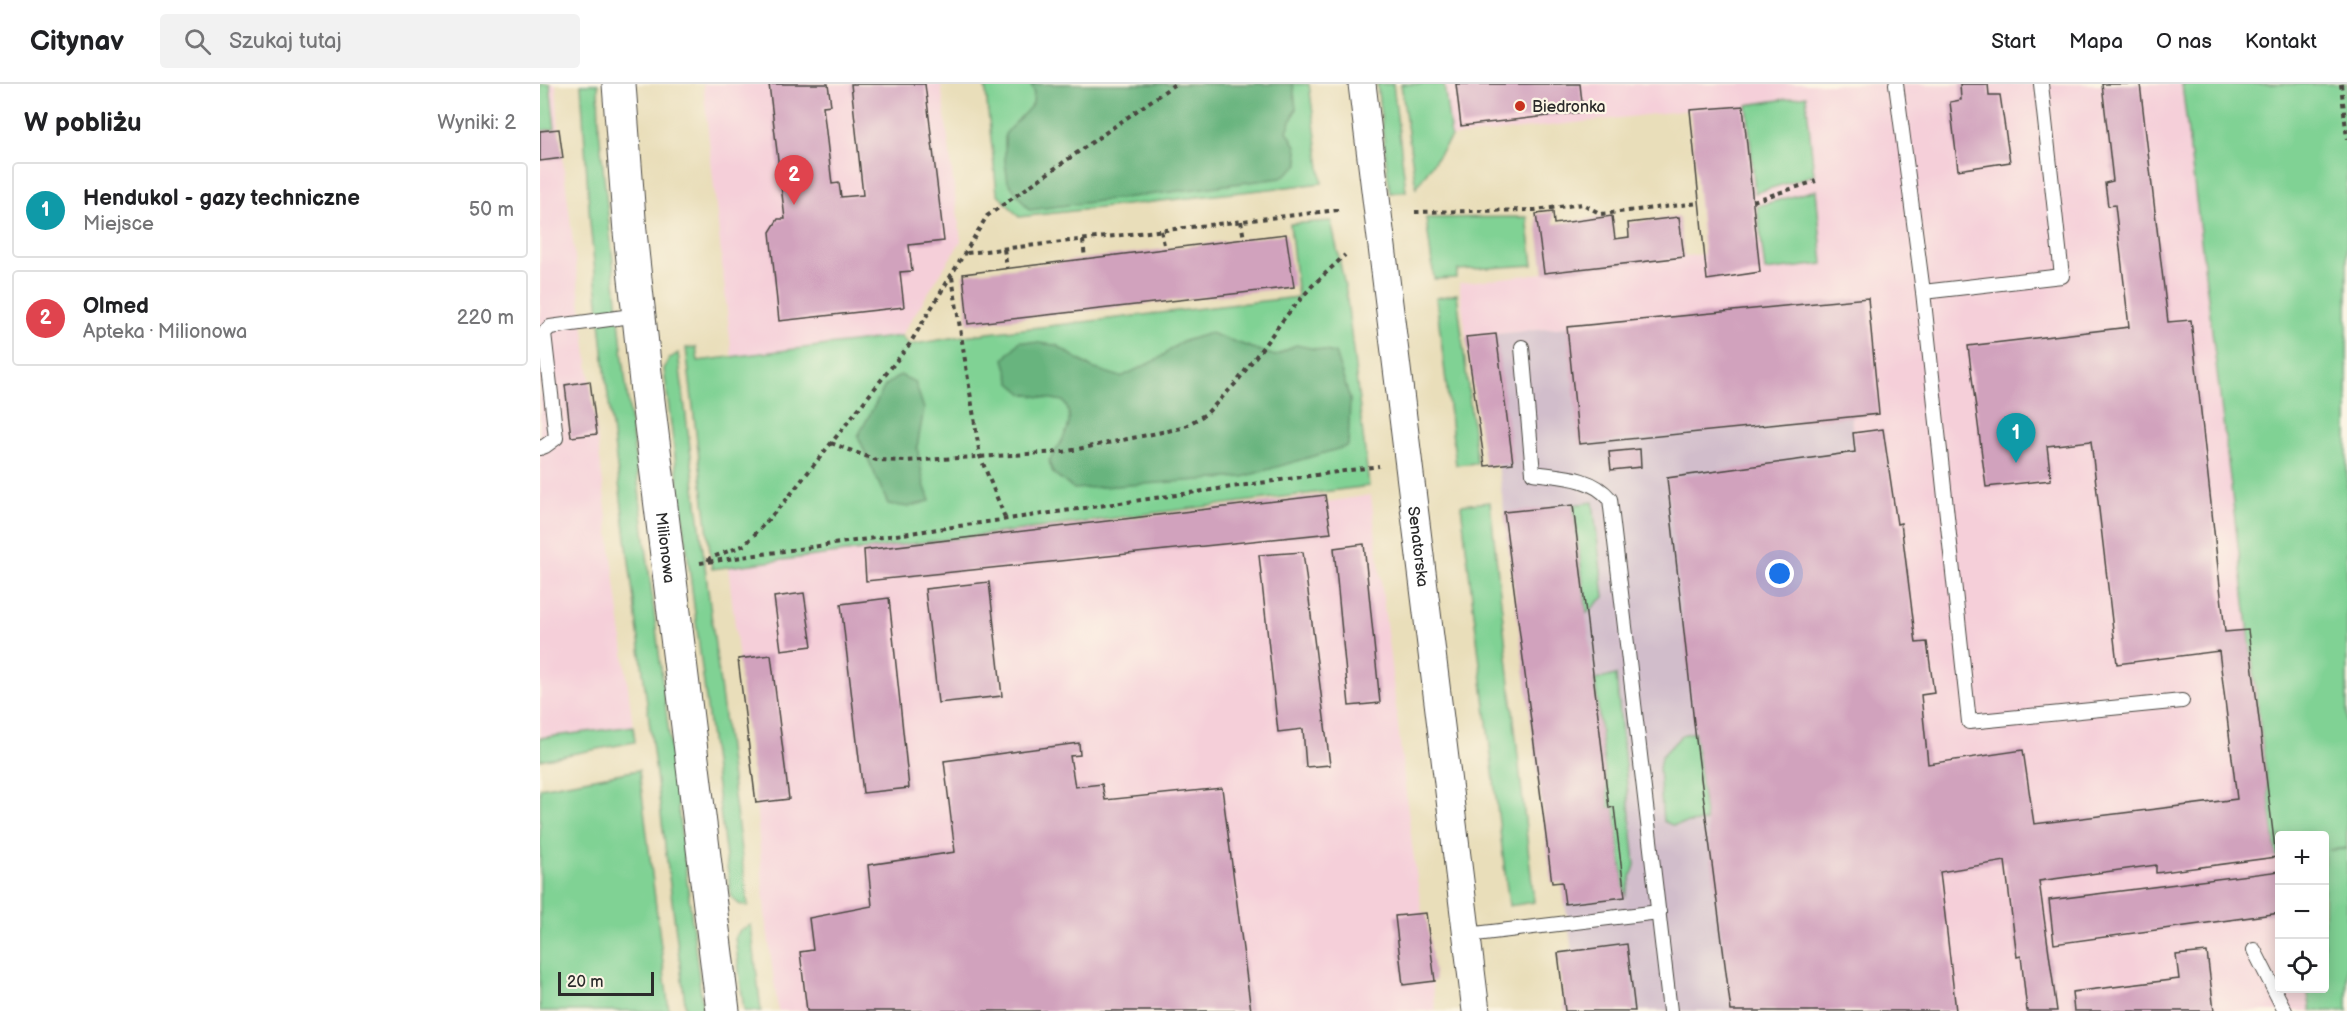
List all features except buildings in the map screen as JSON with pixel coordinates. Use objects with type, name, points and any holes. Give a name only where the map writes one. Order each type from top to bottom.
[{"type":"street","name":"Milionowa","points":[[619,84],[639,315],[723,1011]]},
{"type":"street","name":"Senatorska","points":[[1362,84],[1476,1011]]},
{"type":"lane","points":[[1896,84],[1923,292],[1969,722],[2182,701]]},
{"type":"lane","points":[[1923,292],[2062,276],[2041,84]]},
{"type":"lane","points":[[540,448],[556,438],[544,333],[550,327],[639,315]]},
{"type":"lane","points":[[1522,347],[1533,473],[1590,482],[1610,498],[1671,1011]]},
{"type":"lane","points":[[1467,935],[1659,912]]},
{"type":"lane","points":[[2254,950],[2285,1011]]},
{"type":"path","points":[[707,561],[745,546],[786,500],[909,345],[987,216],[1175,84]]},
{"type":"path","points":[[2341,84],[2347,139]]},
{"type":"path","points":[[1753,201],[1816,181]]},
{"type":"path","points":[[1415,212],[1535,210],[1583,204],[1601,214],[1698,203]]},
{"type":"path","points":[[966,254],[1338,210]]},
{"type":"path","points":[[1241,221],[1244,240]]},
{"type":"path","points":[[1161,231],[1165,249]]},
{"type":"path","points":[[1083,240],[1085,259]]},
{"type":"path","points":[[1004,249],[1007,268]]},
{"type":"path","points":[[831,443],[876,460],[905,461],[1064,452],[1182,428],[1206,414],[1236,383],[1286,316],[1312,286],[1345,255]]},
{"type":"path","points":[[952,276],[980,456],[1006,520]]},
{"type":"path","points":[[669,567],[1377,466],[1410,464]]},
{"type":"shaded area","points":[[540,84],[556,84],[559,129],[633,726],[540,738]]},
{"type":"shaded area","points":[[703,84],[941,84],[961,241],[901,336],[732,358]]},
{"type":"shaded area","points":[[1444,84],[2182,84],[2248,630],[2276,831],[2275,993],[2329,993],[2329,850],[2347,848],[2347,1011],[1927,1011],[1851,417],[1579,444],[1567,327],[1466,337],[1459,283],[1704,254],[1690,110],[1451,137]]},
{"type":"shaded area","points":[[1567,327],[1579,444],[1851,417],[1927,1011],[1565,1011],[1558,953],[1572,950],[1562,883],[1552,883],[1498,465],[1485,466],[1466,337]]},
{"type":"shaded area","points":[[1371,495],[1412,844],[1436,1011],[778,1011],[765,914],[756,803],[728,567],[864,550],[866,581],[1331,533],[1326,502]]},
{"type":"green space","points":[[540,84],[550,84],[555,129],[540,131]]},
{"type":"green space","points":[[581,84],[598,84],[599,129],[625,376],[703,1011],[686,1011],[606,380],[590,223]]},
{"type":"green space","points":[[985,84],[1309,84],[1322,183],[1019,217],[997,193]]},
{"type":"green space","points":[[1031,84],[1293,84],[1296,109],[1287,131],[1296,146],[1299,164],[1281,178],[1029,210],[1008,182],[1005,134],[1033,104],[1034,91]]},
{"type":"green space","points":[[1377,84],[1393,84],[1406,191],[1390,193]]},
{"type":"green space","points":[[1401,84],[1444,84],[1451,137],[1416,188]]},
{"type":"green space","points":[[2182,84],[2347,84],[2347,848],[2329,850],[2329,831],[2275,831],[2275,849]]},
{"type":"green space","points":[[1806,96],[1814,175],[1755,193],[1747,105]]},
{"type":"green space","points":[[1816,190],[1823,264],[1765,271],[1757,206]]},
{"type":"green space","points":[[1527,217],[1533,265],[1458,270],[1456,278],[1434,279],[1426,218]]},
{"type":"green space","points":[[1331,221],[1346,291],[1369,486],[712,569],[686,348],[696,347],[698,361],[901,336],[909,345],[963,336],[1298,297],[1290,224]]},
{"type":"green space","points":[[1457,294],[1477,463],[1456,465],[1436,298]]},
{"type":"green space","points":[[1210,333],[1275,356],[1296,345],[1335,353],[1350,399],[1348,446],[1243,477],[1074,489],[1053,473],[1049,461],[1063,439],[1069,424],[1069,416],[1063,401],[1024,394],[1011,383],[1004,359],[1020,341],[1056,345],[1092,368],[1121,377],[1158,359],[1181,342]]},
{"type":"green space","points":[[678,353],[748,906],[740,905],[731,897],[664,369],[669,359]]},
{"type":"green space","points":[[900,375],[915,382],[924,409],[917,447],[924,484],[930,501],[908,507],[888,504],[858,436],[885,386]]},
{"type":"green space","points":[[1490,502],[1534,902],[1509,906],[1461,505]]},
{"type":"green space","points":[[1593,502],[1604,597],[1587,613],[1573,505]]},
{"type":"green space","points":[[1616,675],[1635,865],[1625,897],[1614,808],[1609,808],[1595,680]]},
{"type":"green space","points":[[633,726],[635,742],[540,760],[540,738]]},
{"type":"green space","points":[[1695,732],[1706,821],[1672,825],[1663,821],[1659,769],[1661,757],[1682,735]]},
{"type":"green space","points":[[639,770],[669,1011],[540,1011],[540,788]]},
{"type":"green space","points":[[2347,849],[2347,1011],[2311,1011],[2308,993],[2329,993],[2329,850]]},
{"type":"green space","points":[[751,925],[761,1011],[744,1011],[735,937],[740,930]]},
{"type":"place","name":"Biedronka","points":[[1520,106]]},
{"type":"place","name":"Olmed","points":[[794,205]]},
{"type":"place","name":"Hendukol - gazy techniczne","points":[[2016,463]]}]
